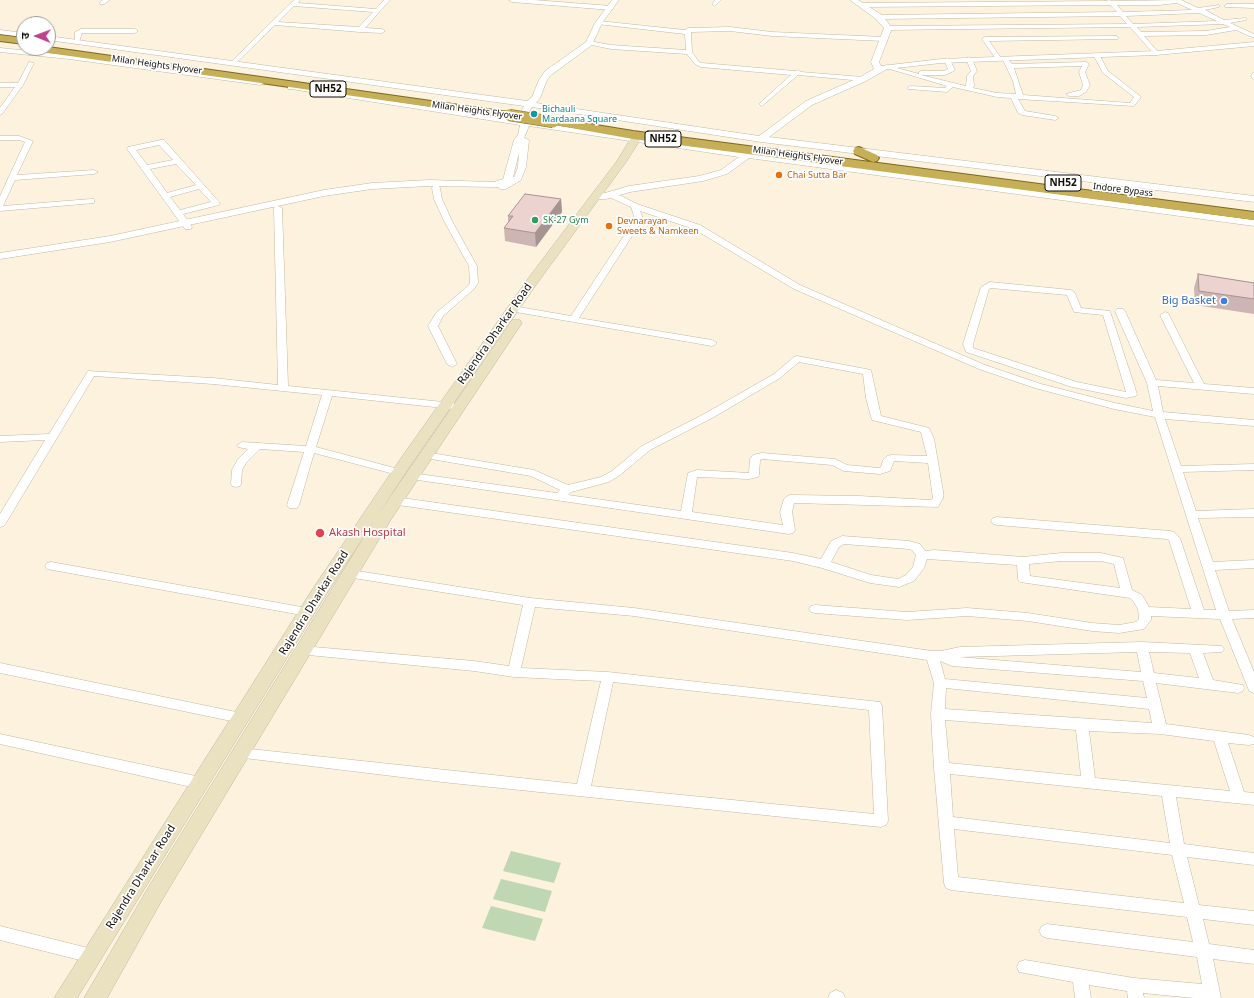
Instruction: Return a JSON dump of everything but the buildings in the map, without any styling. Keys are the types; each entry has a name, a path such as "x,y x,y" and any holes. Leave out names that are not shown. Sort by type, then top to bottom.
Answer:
{"highway":[{"path":"0,38 16,40"},
{"path":"0,44 16,46"},
{"name":"NH52","path":"56,48 148,57"},
{"name":"Milan Heights Flyover","path":"56,49 83,57 148,57 244,70 509,108 908,171"},
{"name":"Milan Heights Flyover","path":"148,57 362,93 633,135 776,150"},
{"path":"859,151 866,165"},
{"name":"Indore Bypass","path":"866,165 1254,207"},
{"name":"Indore Bypass","path":"908,171 1254,216"}],"main road":[{"name":"Rajendra Dharkar Road","path":"604,196 635,140"},
{"name":"Rajendra Dharkar Road","path":"65,998 308,612 376,518 519,309 646,142"},
{"name":"Rajendra Dharkar Road","path":"95,998 302,651 350,574 376,518 395,501 405,474 425,455 452,405"}],"street":[{"path":"360,30 387,0"},
{"path":"512,0 612,8"},
{"path":"525,124 521,119 529,104 536,98 543,80 548,73 589,43 600,23 612,8 616,0"},
{"path":"853,0 880,17 888,28"},
{"path":"862,5 1111,2 1159,3 1180,0 1254,36"},
{"path":"233,63 295,2 378,11"},
{"path":"1111,2 1141,34 1156,53"},
{"path":"880,17 1121,14 1200,11 1218,6"},
{"path":"1227,6 1254,6"},
{"path":"888,28 1194,25 1244,19"},
{"path":"272,23 382,31"},
{"path":"600,23 688,32 689,29 730,29 772,34 884,39"},
{"path":"878,70 875,62 888,28"},
{"path":"1141,34 1206,32 1237,28"},
{"path":"77,41 78,32 82,31 135,31"},
{"path":"0,32 16,34"},
{"path":"688,32 689,52 697,64 863,78"},
{"path":"1055,118 1022,113 1020,111 1018,94 1010,66 984,39 1116,38"},
{"path":"56,39 77,41 148,57 233,63 529,104 761,139 1254,199"},
{"path":"589,43 611,47 689,52"},
{"path":"761,139 809,103 886,67 947,60 1156,53 1254,44"},
{"path":"0,50 83,57 279,85 646,142 748,155 866,165 1254,223"},
{"path":"886,67 967,89 997,95 1082,93 1087,84 1082,72 1087,62 1082,56"},
{"path":"1018,94 1132,105 1138,97 1105,72 1097,56"},
{"path":"967,89 971,86 970,76 974,71 969,59"},
{"path":"908,73 945,73 952,70 947,60"},
{"path":"1,109 20,85 32,63"},
{"path":"1010,66 1086,64"},
{"path":"762,104 798,72"},
{"path":"0,85 20,85"},
{"path":"910,88 947,90 952,85"},
{"path":"536,98 541,106"},
{"path":"0,256 96,247 187,224 324,193 372,186 429,184 495,185 506,181 509,176 514,135 525,124 531,122 541,106"},
{"path":"261,208 278,208 343,195 380,190 436,188 490,189 506,186 518,178 522,167 525,139 514,135 483,117"},
{"path":"0,138 20,138 28,141 14,178 0,206"},
{"path":"179,213 216,203 161,142 130,149 187,224"},
{"path":"604,196 629,189 700,179 718,174 724,172 748,155"},
{"path":"144,168 178,161"},
{"path":"14,178 94,172"},
{"path":"165,196 201,186"},
{"path":"436,188 438,199 448,221 473,266 474,283 470,289 439,314 433,326 452,364"},
{"path":"604,196 697,227 797,287 982,367 1063,393 1114,406 1159,415 1254,423"},
{"path":"0,209 91,201"},
{"path":"574,318 639,219 634,206"},
{"path":"278,208 283,388"},
{"path":"0,261 48,252"},
{"path":"986,286 1071,293 1077,310 1108,314 1132,394 1119,394 1066,382 1019,368 972,352 968,347 986,286"},
{"path":"519,309 712,343"},
{"path":"1120,311 1152,383 1159,415 1224,614 1254,688"},
{"path":"1165,315 1201,387"},
{"path":"242,445 310,449 405,474 563,493 686,515 789,530 786,512 790,499 859,500 934,504 938,498 936,474 929,440 925,430 876,418 871,398 868,372 797,359 777,376 710,415 646,448 616,473 605,480 563,493"},
{"path":"1006,375 1011,369 1019,368"},
{"path":"1017,379 1021,373 1019,368"},
{"path":"0,523 4,509 52,437 91,373 283,388 452,405"},
{"path":"1063,393 1066,382"},
{"path":"1152,383 1254,391"},
{"path":"293,504 328,393"},
{"path":"0,438 52,437"},
{"path":"236,484 237,470 242,461 257,446"},
{"path":"425,455 534,473 563,493"},
{"path":"686,515 692,475 696,473 705,473 749,476 754,475 755,459 757,457 762,456 835,462 844,468 880,471 886,470 887,462 891,458 933,460"},
{"path":"1177,469 1254,467"},
{"path":"395,501 793,557 824,564 870,579 899,583 910,578 918,568 922,555"},
{"path":"1192,515 1254,513"},
{"path":"997,521 1170,535 1174,538 1199,614"},
{"path":"824,564 835,544 842,540 909,545 916,547 922,555"},
{"path":"922,555 934,554 1023,561 1061,557 1101,556 1119,561 1127,592"},
{"path":"815,609 907,616 967,612 1028,617 1092,627 1119,629 1140,626 1145,620 1144,611 1138,598 1133,594 1024,579 1023,561"},
{"path":"1208,566 1254,564"},
{"path":"51,566 308,612"},
{"path":"350,574 530,602 634,612 872,648 936,656 952,661 1148,677 1238,688"},
{"path":"514,672 530,602"},
{"path":"1144,611 1199,614 1254,614"},
{"path":"936,656 960,652 1142,648 1218,649"},
{"path":"1142,648 1160,729"},
{"path":"1195,648 1208,685"},
{"path":"241,753 881,821 875,706 608,677 514,672 474,666 302,651"},
{"path":"936,656 940,683 938,714 941,768 951,883 1254,918"},
{"path":"0,668 241,718"},
{"path":"583,790 608,677"},
{"path":"940,683 1154,704"},
{"path":"938,714 1082,725 1160,729 1249,740"},
{"path":"1082,725 1088,782"},
{"path":"1219,736 1239,798"},
{"path":"0,739 200,783"},
{"path":"941,768 1254,799"},
{"path":"1025,967 1080,976 1135,992 1212,995 1194,911 1178,850 1168,791"},
{"path":"945,822 1254,859"},
{"path":"1047,932 1254,957"},
{"path":"0,933 92,956"},
{"path":"1080,976 1083,998"}],"green space":[{"path":"511,851 561,863 554,883 503,871"},
{"path":"501,879 552,891 545,912 493,899"},
{"path":"491,906 543,919 535,941 482,928"}],"place":[{"name":"Bichauli Mardaana Square","path":"534,114"},
{"name":"Chai Sutta Bar","path":"779,175"},
{"name":"SK-27 Gym","path":"535,220"},
{"name":"Devnarayan Sweets & Namkeen","path":"609,226"},
{"name":"Big Basket","path":"1224,301"},
{"name":"Akash Hospital","path":"320,533"}]}
